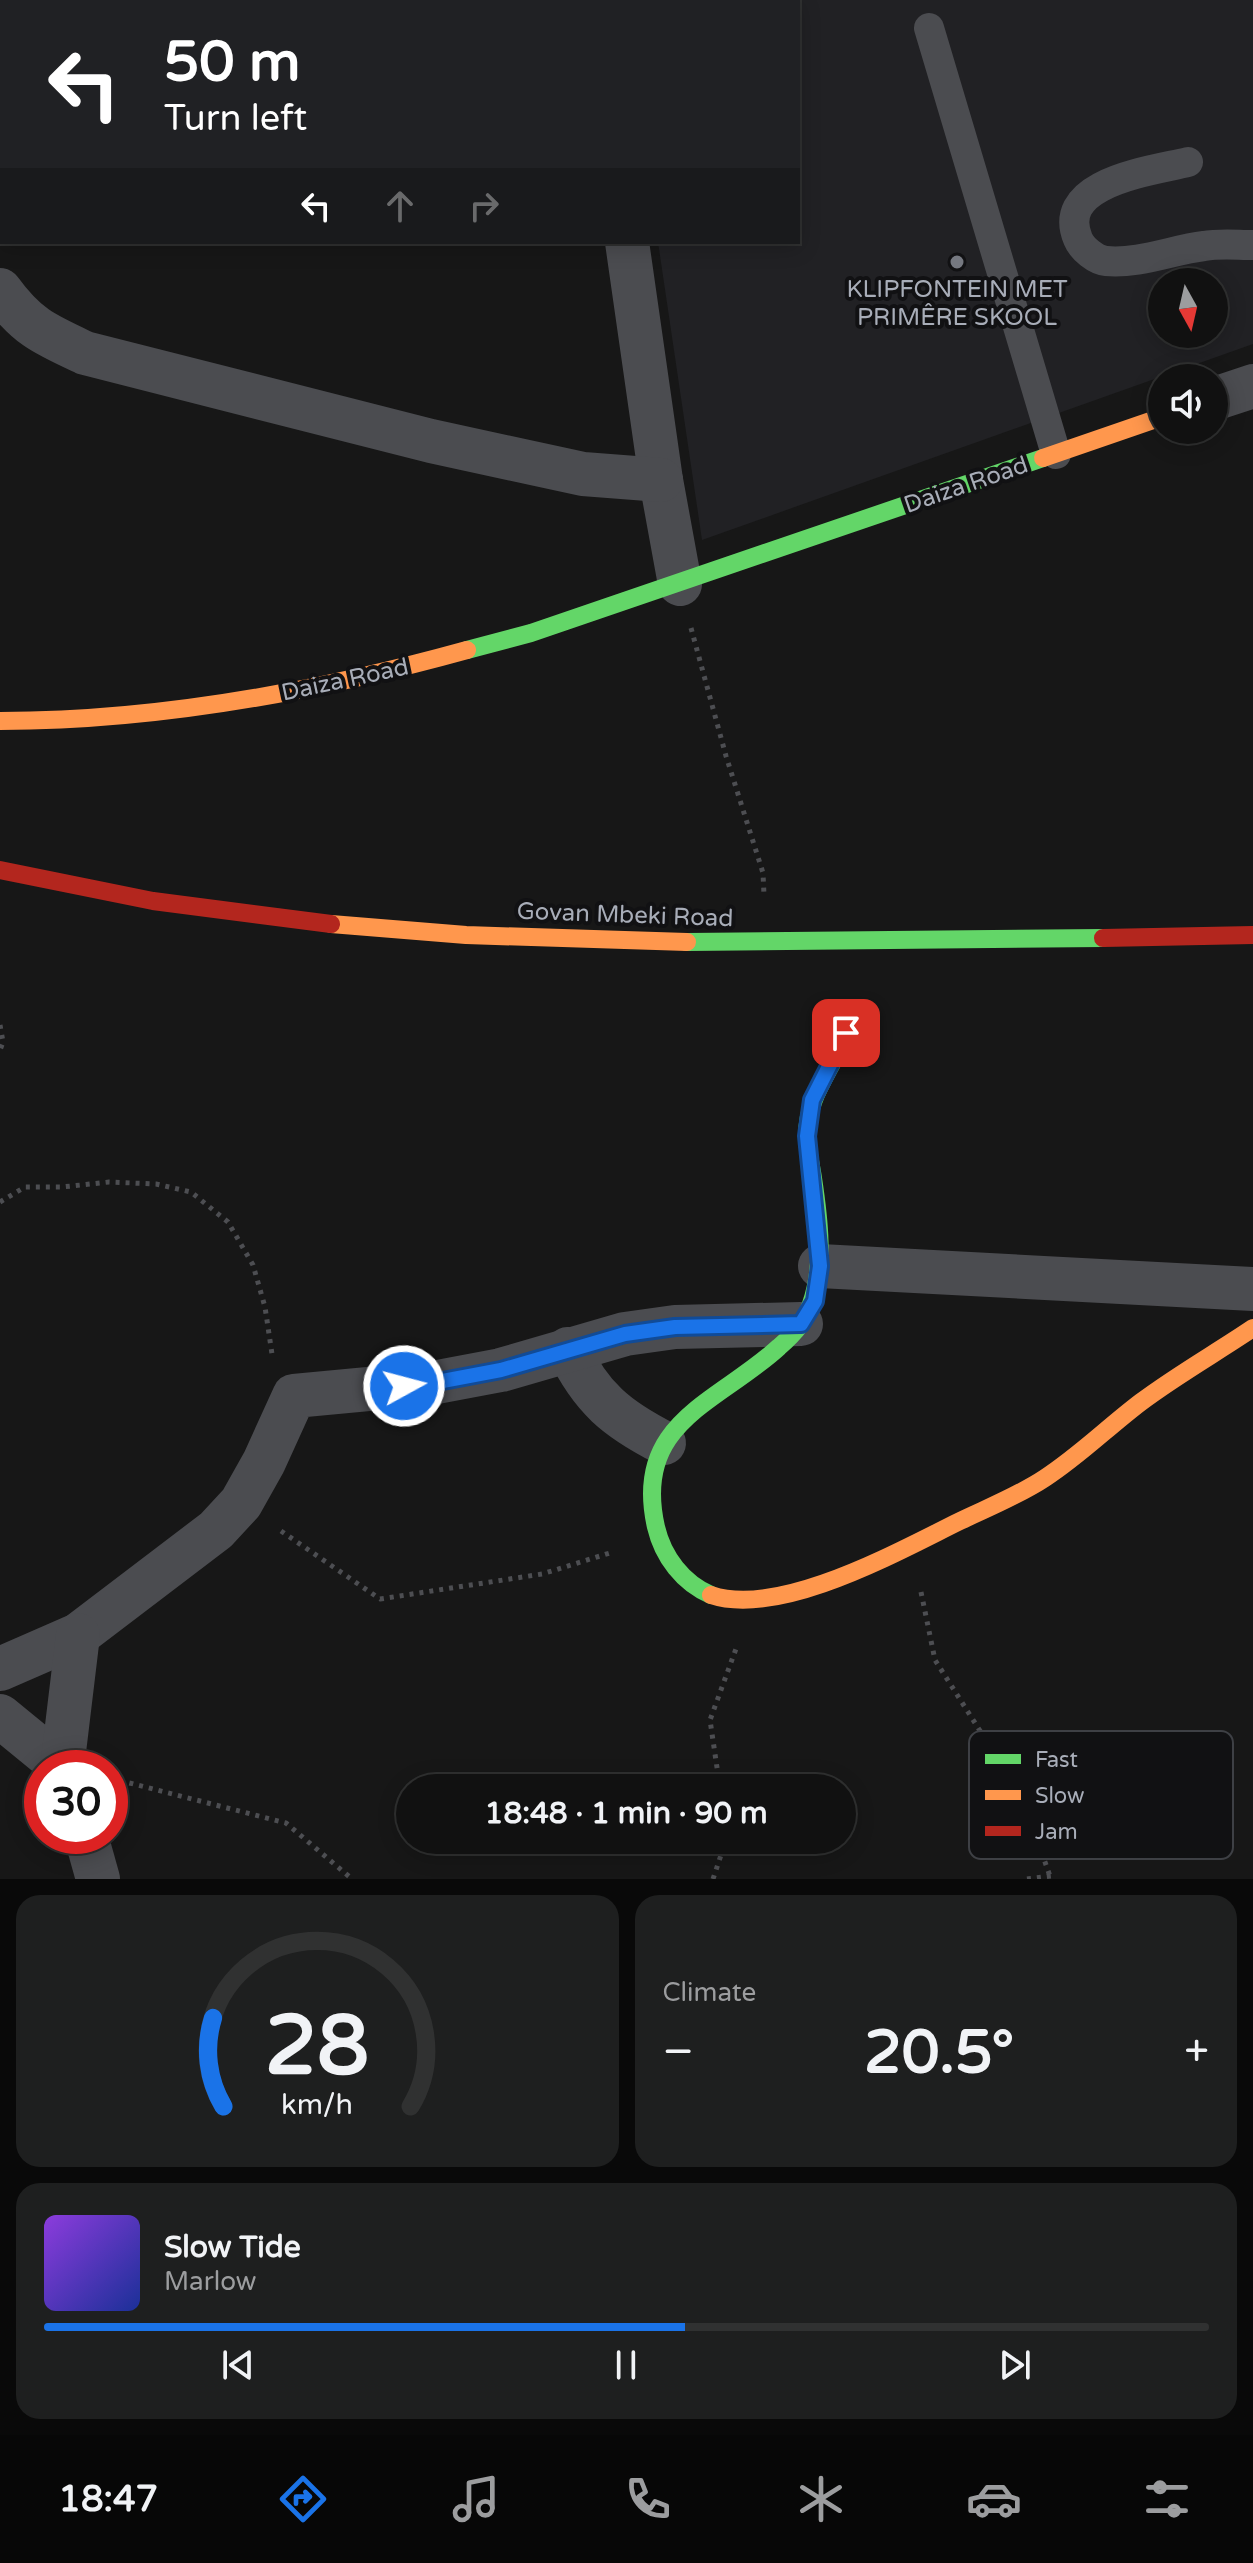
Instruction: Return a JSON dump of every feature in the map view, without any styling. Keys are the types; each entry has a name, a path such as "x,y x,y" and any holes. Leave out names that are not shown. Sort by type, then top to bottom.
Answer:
{"street":[{"path":"627,244 661,480 680,584"},
{"path":"0,290 18,314 36,328 85,353 431,441 583,474 661,480"},
{"path":"1228,394 1253,386"},
{"name":"Daiza Road","path":"0,721 70,721 261,698 403,668 531,633 680,584 1148,422"},
{"name":"Govan Mbeki Road","path":"0,870 79,888 263,918 596,941 766,943 1253,935"},
{"path":"852,1018 840,1049 812,1100 809,1116 807,1136 820,1266 815,1301 801,1324 765,1360 687,1415 664,1443 654,1471 652,1500 659,1538 671,1562 693,1587 722,1599 753,1600 782,1595 842,1575 910,1545 1030,1488 1069,1463 1130,1411 1253,1328"},
{"path":"820,1266 1253,1289"},
{"path":"0,1669 78,1635 216,1530 241,1503 264,1462 294,1396 432,1383 501,1370 625,1334 675,1327 801,1324"},
{"path":"568,1349 581,1376 602,1401 631,1426 664,1443"},
{"path":"64,1750 78,1635"},
{"path":"0,1716 41,1750"},
{"path":"91,1854 98,1879"}],"lane":[{"path":"929,28 1056,454"},
{"path":"1188,162 1112,182 1091,192 1078,206 1076,222 1078,239 1087,251 1101,261 1119,262 1205,245 1253,245"}],"path":[{"path":"680,584 726,756 763,873 766,943"},
{"path":"0,1025 0,1050"},
{"path":"0,1202 25,1187 109,1182 156,1184 191,1192 228,1222 253,1265 265,1307 275,1370 294,1396"},
{"path":"241,1503 380,1599 542,1574 659,1538"},
{"path":"910,1545 935,1660 980,1731"},
{"path":"718,1774 710,1720 753,1600"},
{"path":"128,1783 286,1823 352,1879"},
{"path":"713,1879 721,1854"},
{"path":"1027,1879 1051,1878 1044,1859"}],"shaded area":[{"name":"KLIPFONTEIN MET PRIMÊRE SKOOL","path":"800,0 1253,0 1253,344 1197,364 1148,364 1148,381 702,540 658,244 800,244"}],"traffic: fast":[{"path":"467,650 531,633 1043,458"},
{"path":"687,942 1103,938"},
{"path":"711,1595 683,1576 669,1559 659,1538 652,1491 657,1462 668,1439 686,1419 779,1347 809,1310 818,1273 820,1241 808,1124 817,1092 852,1018"}],"traffic: slow":[{"path":"1043,458 1148,422"},
{"path":"0,721 59,720 177,710 294,691 467,650"},
{"path":"331,924 466,935 687,942"},
{"path":"711,1595 739,1600 770,1598 803,1590 871,1564 1013,1496 1058,1469 1155,1392 1253,1328"}],"traffic: jam":[{"path":"0,870 153,901 331,924"},
{"path":"1103,938 1253,935"}],"place":[{"name":"KLIPFONTEIN MET PRIMÊRE SKOOL","path":"957,262"}],"route":[{"path":"404,1386 501,1370 625,1334 675,1327 801,1324 815,1301 820,1266 807,1136 809,1116 812,1100 846,1033"}]}
